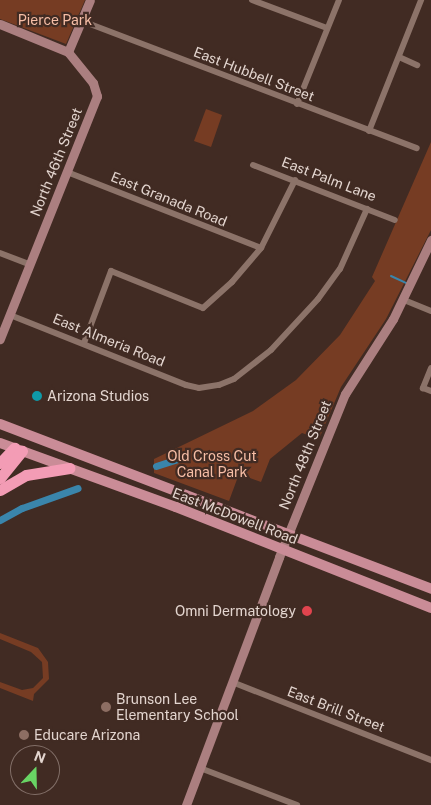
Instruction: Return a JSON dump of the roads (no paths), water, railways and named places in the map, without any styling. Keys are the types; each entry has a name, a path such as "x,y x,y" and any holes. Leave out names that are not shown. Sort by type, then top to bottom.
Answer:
{"highway":[{"path":"0,463 18,450"},
{"path":"0,478 18,450"},
{"path":"0,490 26,475 69,468"}],"main road":[{"name":"East McDowell Road","path":"0,424 431,589"},
{"path":"18,450 26,434"},
{"name":"East McDowell Road","path":"0,443 176,507 431,608"},
{"path":"176,507 181,492"},
{"path":"399,595 406,579"}],"street":[{"path":"0,24 68,52 90,0"},
{"path":"252,0 327,28"},
{"path":"297,104 339,0"},
{"path":"369,132 421,0"},
{"name":"East Hubbell Street","path":"82,21 369,132 417,148"},
{"name":"North 46th Street","path":"0,340 97,96 93,83 68,52"},
{"path":"399,57 417,65"},
{"name":"East Palm Lane","path":"253,165 395,220"},
{"name":"East Granada Road","path":"67,172 261,248"},
{"path":"84,343 111,271 203,308 232,282 261,248 295,180"},
{"name":"East Almeria Road","path":"10,314 199,388 219,385 234,379 271,350 298,322 340,269 367,209"},
{"name":"North 48th Street","path":"186,805 288,533 345,394 404,300 431,240"},
{"path":"0,253 29,264"},
{"path":"404,300 431,311"},
{"path":"431,368 423,388 431,391"},
{"name":"East Brill Street","path":"232,682 431,760"},
{"path":"200,768 297,805"}],"waterway":[{"path":"391,276 406,283"},
{"path":"156,466 183,457"},
{"path":"0,520 22,508 78,488"}],"place":[{"name":"Arizona Studios","path":"37,396"},
{"name":"Omni Dermatology","path":"307,611"},
{"name":"Brunson Lee Elementary School","path":"106,707"},
{"name":"Educare Arizona","path":"24,735"}],"park label":[{"name":"Pierce Park","path":"55,20"},
{"name":"Old Cross Cut Canal Park","path":"212,464"}]}
